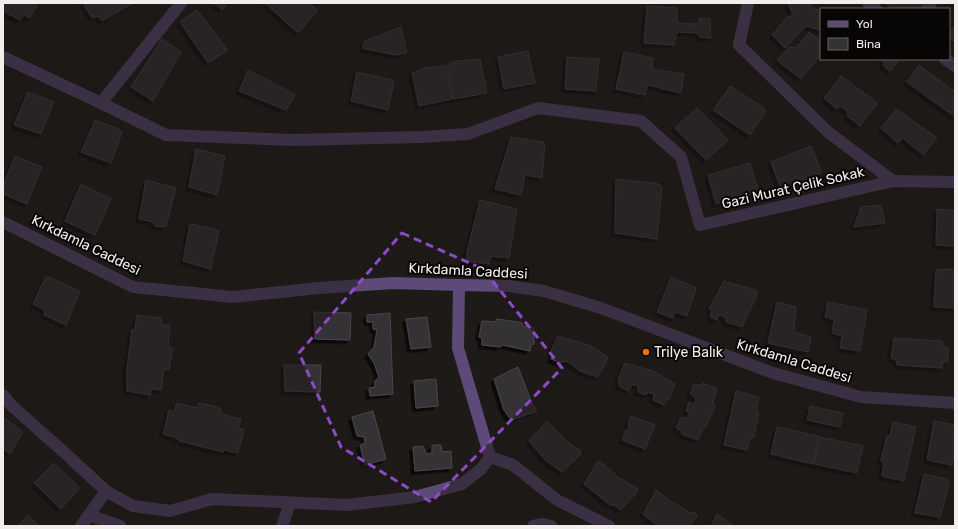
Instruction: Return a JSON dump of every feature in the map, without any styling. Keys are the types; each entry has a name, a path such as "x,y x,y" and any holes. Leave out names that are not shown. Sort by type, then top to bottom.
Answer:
{"street":[{"path":"3,57 101,103 181,3"},
{"name":"Gazi Murat Çelik Sokak","path":"748,3 738,45 828,132 893,181"},
{"path":"946,60 955,66"},
{"name":"Gazi Murat Çelik Sokak","path":"101,103 166,135 294,140 468,134 538,108 640,121 681,157 700,224 893,181 955,182"},
{"name":"Kırkdamla Caddesi","path":"3,222 133,287 233,297 319,288 393,283 508,286 544,291 601,308 774,373 861,397 955,403"},
{"path":"460,285 458,348 490,457"},
{"path":"3,395 12,406 106,491 133,506 170,511 212,499 347,505 415,498 462,484 481,469 490,457"},
{"path":"490,457 513,464 557,500 609,526"},
{"path":"81,526 106,491"},
{"path":"282,526 290,503"},
{"path":"89,515 120,526"},
{"path":"533,526 542,524 551,526"}],"highlighted area":[{"path":"402,233 483,269 562,368 431,502 341,447 299,353"}],"building":[{"path":"3,3 38,3 30,18 24,15 20,20 3,11"},
{"path":"83,3 131,4 102,21 98,16 92,18"},
{"path":"214,3 228,3 222,10"},
{"path":"265,3 310,3 317,11 298,33"},
{"path":"788,3 810,3 811,7 820,11 820,30 806,26 785,48 772,35 786,18 793,15"},
{"path":"884,3 931,3 928,8 892,8"},
{"path":"647,6 677,8 677,23 697,24 700,18 710,19 711,38 700,37 697,33 677,32 674,45 644,43"},
{"path":"197,10 227,49 227,51 208,63 180,22"},
{"path":"955,25 955,42 950,39 950,32"},
{"path":"401,27 407,53 395,55 362,48 365,41"},
{"path":"809,32 820,40 820,55 801,79 777,60 789,47 796,48"},
{"path":"162,39 181,52 153,101 131,87"},
{"path":"528,51 535,83 504,89 498,57"},
{"path":"624,52 653,58 652,69 684,74 681,93 648,85 645,95 616,89"},
{"path":"567,57 599,59 596,91 565,89"},
{"path":"480,59 487,93 453,99 447,65 457,61"},
{"path":"882,60 899,60 890,71 883,66 884,62"},
{"path":"919,65 955,92 955,117 907,82"},
{"path":"445,66 452,99 419,106 412,73 425,68"},
{"path":"248,70 294,94 295,96 286,110 239,91"},
{"path":"357,72 392,80 394,82 388,110 351,101"},
{"path":"841,76 876,102 876,105 860,126 847,116 848,112 841,106 837,109 824,98"},
{"path":"730,86 763,107 766,111 750,135 713,110"},
{"path":"28,92 54,102 41,134 14,125"},
{"path":"697,108 728,141 706,160 675,128"},
{"path":"896,109 937,138 923,155 903,138 898,143 881,128"},
{"path":"95,120 116,128 122,132 111,163 81,152"},
{"path":"511,137 543,142 545,144 542,178 525,175 521,195 495,189"},
{"path":"811,146 822,173 781,189 771,162"},
{"path":"196,149 225,156 217,195 189,187"},
{"path":"15,156 42,167 27,204 3,194 3,186"},
{"path":"750,163 759,192 716,204 708,175"},
{"path":"616,179 659,184 662,187 657,239 615,233"},
{"path":"146,180 176,188 166,227 155,226 154,222 139,219"},
{"path":"81,184 111,199 95,235 65,221"},
{"path":"480,200 517,209 509,258 491,256 489,264 467,261 467,252"},
{"path":"881,205 885,223 854,227 861,207"},
{"path":"937,209 955,211 955,246 936,245"},
{"path":"190,224 219,231 211,269 183,261"},
{"path":"955,269 955,308 934,307 936,270"},
{"path":"46,276 80,291 66,325 44,315 45,310 33,304"},
{"path":"671,277 696,288 687,316 675,312 673,318 657,312"},
{"path":"724,281 756,290 758,293 742,327 726,322 725,317 719,315 717,320 710,317 712,311 709,308"},
{"path":"777,302 796,307 794,332 811,337 808,352 768,343"},
{"path":"828,302 867,310 860,351 840,348 842,336 832,333 834,320 825,317"},
{"path":"314,312 351,313 350,340 315,339"},
{"path":"390,313 393,394 370,396 369,388 375,387 375,381 379,377 374,363 368,354 374,347 377,330 373,329 373,322 367,322 367,315"},
{"path":"137,315 162,318 161,324 170,326 168,346 173,349 169,370 164,370 161,390 152,389 150,395 127,391 127,368 132,330 135,329"},
{"path":"427,317 431,347 411,349 406,319"},
{"path":"497,319 518,322 522,323 523,326 534,328 534,344 531,345 530,351 503,345 500,347 482,345 482,338 479,337 482,321 495,322"},
{"path":"558,336 589,345 608,357 605,365 597,377 580,371 570,363 564,361 562,363 551,359 553,353 551,351"},
{"path":"894,338 942,341 944,347 948,348 948,362 943,362 942,368 897,365 896,360 891,358"},
{"path":"625,363 653,371 675,384 669,400 666,400 664,405 653,400 654,394 648,392 646,395 638,392 638,386 632,384 629,391 620,387 618,379"},
{"path":"284,365 321,365 320,392 285,391"},
{"path":"518,367 531,401 537,411 511,420 504,410 494,379"},
{"path":"436,379 438,406 416,408 414,381"},
{"path":"703,383 717,389 713,402 715,405 714,409 698,440 682,434 681,431 676,428 681,418 687,418 689,413 686,411 689,402 694,404 696,399 690,394 694,384 701,385"},
{"path":"736,391 759,397 756,410 759,412 754,437 750,438 747,450 724,445"},
{"path":"177,403 197,408 199,403 214,406 221,409 221,414 241,419 239,428 244,430 238,453 224,450 223,452 179,441 177,438 163,434 169,410 174,411"},
{"path":"810,406 843,413 840,427 807,420"},
{"path":"373,411 386,459 365,465 360,445 365,443 364,437 357,436 352,417"},
{"path":"631,416 655,425 645,449 622,440 625,431 629,428 628,424"},
{"path":"3,417 23,432 10,454 3,449"},
{"path":"547,421 572,446 580,450 581,454 562,472 545,460 529,441"},
{"path":"934,421 955,425 955,450 952,465 927,460"},
{"path":"893,422 916,427 904,481 882,476 884,463 881,461 882,455 887,436 890,435"},
{"path":"777,427 819,437 813,464 771,454"},
{"path":"820,437 863,446 857,473 814,464"},
{"path":"441,445 442,452 451,451 452,468 415,471 413,447 423,446 426,454 432,453 432,446"},
{"path":"600,461 618,477 637,488 638,491 621,510 614,505 610,505 584,484 597,462"},
{"path":"54,463 78,486 79,489 61,509 34,483"},
{"path":"924,474 947,479 949,486 940,517 915,513"},
{"path":"656,490 670,501 689,512 696,513 697,516 690,526 658,526 643,514"},
{"path":"717,514 734,526 711,526"},
{"path":"28,515 39,526 18,526"}],"place":[{"name":"Trilye Balık","path":"646,352"}]}
